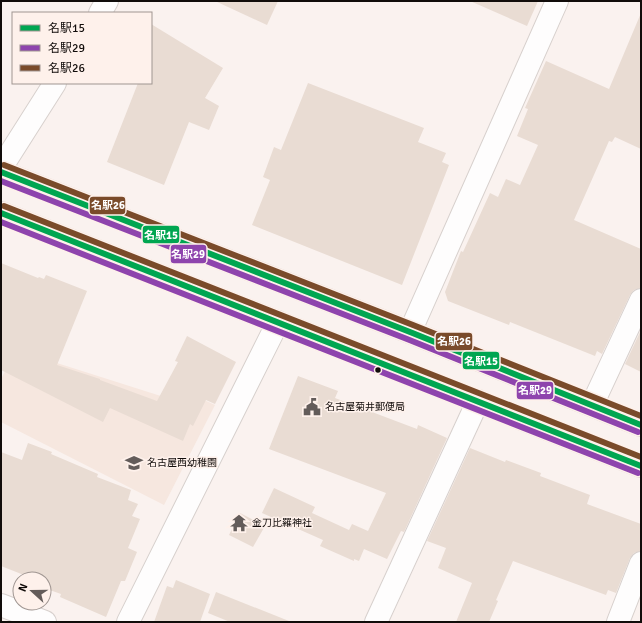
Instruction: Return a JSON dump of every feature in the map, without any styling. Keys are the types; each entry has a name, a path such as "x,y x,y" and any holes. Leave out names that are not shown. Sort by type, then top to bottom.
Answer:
{"street":[{"path":"101,12 107,1"},
{"path":"410,332 557,1"},
{"path":"1,168 54,84"},
{"path":"1,172 410,332 641,425"},
{"path":"1,213 641,466"},
{"path":"592,405 641,300"},
{"path":"128,622 278,322"},
{"path":"376,622 478,401"},
{"path":"618,622 641,563"},
{"path":"1,605 45,622"}],"shaded area":[{"name":"名古屋西幼稚園","path":"16,350 186,404 191,394 215,405 164,505 1,422 1,379"}],"building":[{"path":"215,1 278,1 267,25"},
{"path":"470,1 538,1 527,26"},
{"path":"641,13 641,149 615,137 612,142 609,141 574,220 641,249 641,288 634,290 630,295 602,354 597,351 595,356 510,322 509,325 448,301 445,292 461,251 463,252 490,193 498,197 506,179 520,185 538,145 517,136 528,109 525,108 546,61 609,89"},
{"path":"152,25 223,68 205,98 219,106 209,130 189,122 164,185 107,162 138,84 152,84"},
{"path":"308,83 424,128 418,142 446,153 442,162 449,165 402,285 252,225 270,180 263,177 274,147 281,150"},
{"path":"1,263 38,278 44,279 46,275 87,291 57,365 100,379 157,401 178,362 175,361 187,336 236,362 215,404 206,400 193,426 190,424 183,441 110,408 103,422 1,370"},
{"path":"641,330 641,372 625,364"},
{"path":"298,376 338,391 335,398 417,429 418,425 447,438 404,532 401,531 387,559 364,549 359,561 354,559 354,561 320,546 323,540 262,513 274,488 315,507 312,513 349,530 352,524 368,531 386,493 269,449"},
{"path":"28,443 52,452 51,454 98,474 97,477 131,490 128,500 138,504 132,516 140,519 128,548 137,552 125,581 121,581 106,617 60,597 61,594 52,591 52,571 14,571 1,566 1,452 22,460"},
{"path":"470,448 505,462 506,460 541,473 540,476 590,495 587,504 641,524 641,551 634,553 630,558 616,593 608,590 606,595 513,561 496,600 498,601 489,622 456,622 472,583 438,568 446,548 427,541"},
{"path":"240,513 265,526 253,547 229,535"},
{"path":"176,580 210,594 200,622 154,622 167,586 173,588"},
{"path":"216,592 289,622 230,622 208,613"}],"transit line":[{"name":"名駅26","path":"4,165 641,416"},
{"name":"名駅15","path":"1,172 410,332 641,425"},
{"name":"名駅29","path":"1,181 407,339 638,432"},
{"name":"名駅26","path":"4,206 641,457"},
{"name":"名駅15","path":"1,213 641,466"},
{"name":"名駅29","path":"1,222 638,473"}],"place":[{"name":"名古屋菊井郵便局","path":"312,407"},
{"name":"名古屋西幼稚園","path":"134,463"},
{"name":"金刀比羅神社","path":"239,523"}]}
